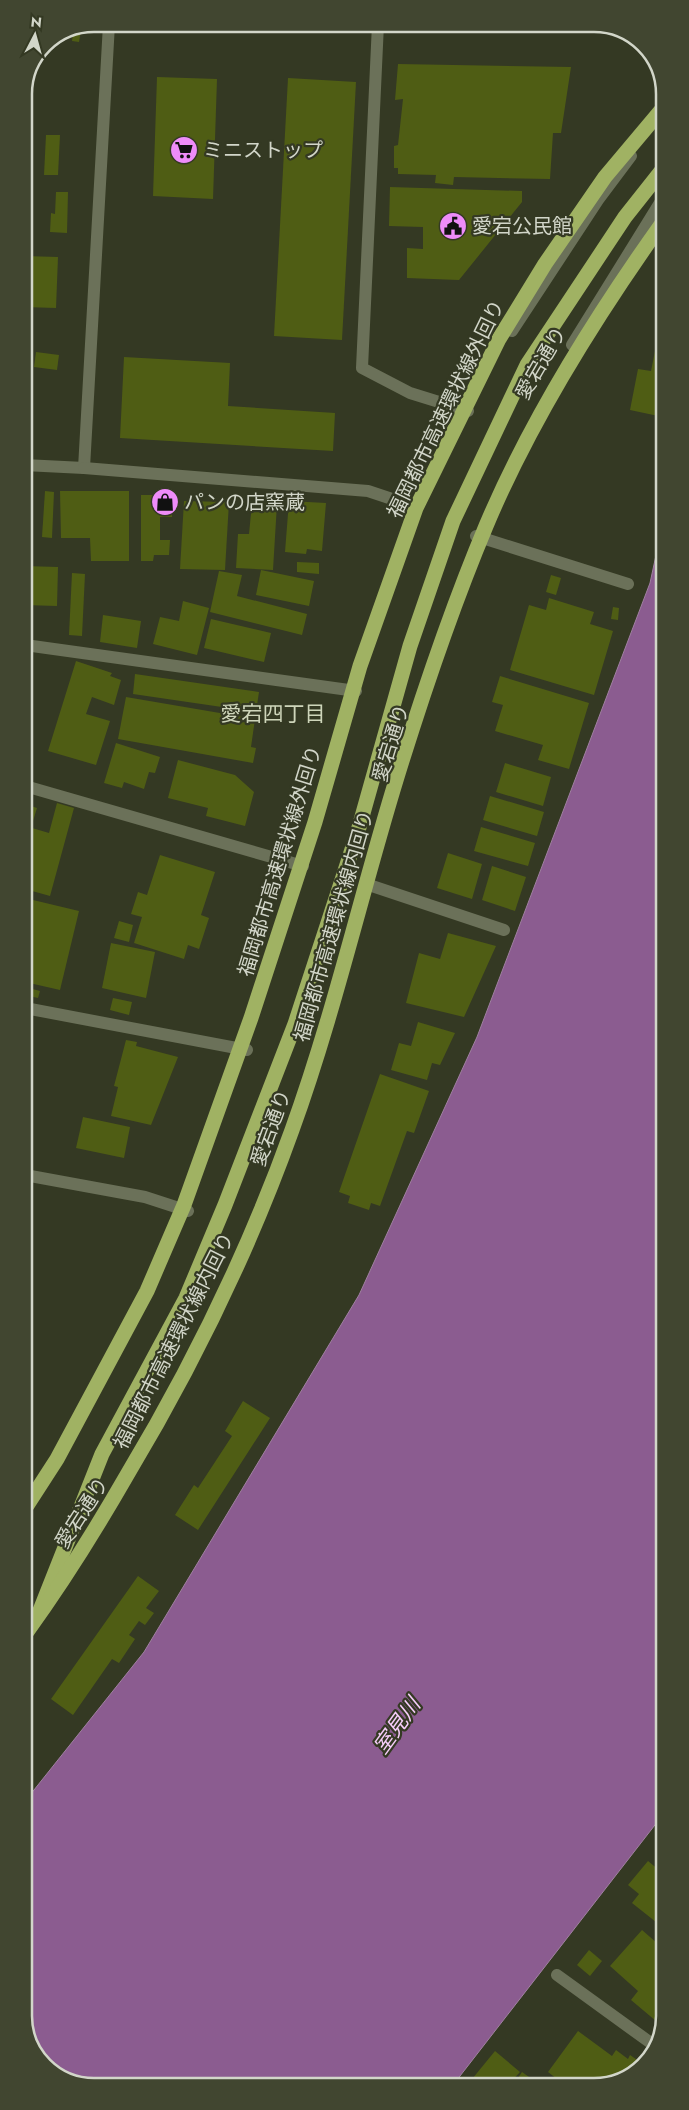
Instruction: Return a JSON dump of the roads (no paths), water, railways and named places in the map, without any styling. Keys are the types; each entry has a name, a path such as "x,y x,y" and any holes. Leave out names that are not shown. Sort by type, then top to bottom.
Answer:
{"highway":[{"name":"福岡都市高速環状線外回り","path":"32,1499 58,1459 148,1291 184,1205 251,1018 315,822 360,666 416,508 499,339 544,264 605,177 656,116"},
{"path":"39,1613 102,1454 186,1298 225,1205 295,1024 358,831 410,646 453,520 527,365 625,216 656,178"},
{"name":"福岡都市高速環状線内回り","path":"32,1624 77,1560 170,1404 221,1303 262,1212 324,1037 397,778 457,601 486,525 520,452 558,383 656,233"}],"street":[{"path":"84,468 108,33"},
{"path":"378,33 362,368 410,393 468,411"},
{"name":"愛宕通り","path":"32,1498 76,1425 142,1303 188,1211 247,1050 356,691 416,506 456,427 468,411 509,336 598,200 656,123"},
{"name":"愛宕通り","path":"32,1623 138,1462 208,1333 251,1236 311,1074 422,703 476,536 518,443 560,365 656,209"},
{"path":"32,465 368,491 416,506"},
{"path":"476,536 628,584"},
{"path":"32,646 356,691"},
{"path":"32,788 303,866"},
{"path":"368,885 504,930"},
{"path":"32,1009 247,1050"},
{"path":"32,1176 145,1197 188,1211"},
{"path":"557,1975 650,2042"}],"water":[{"name":"室見川","path":"656,555 656,1824 459,2078 91,2077 71,2073 54,2062 45,2053 37,2039 33,2023 32,1792 144,1652 359,1295 477,1037 650,583"}],"place":[{"name":"ミニストップ","path":"184,150"},
{"name":"愛宕公民館","path":"453,226"},
{"name":"パンの店窯蔵","path":"165,502"}],"district":[{"name":"愛宕四丁目","path":"273,714"}]}
